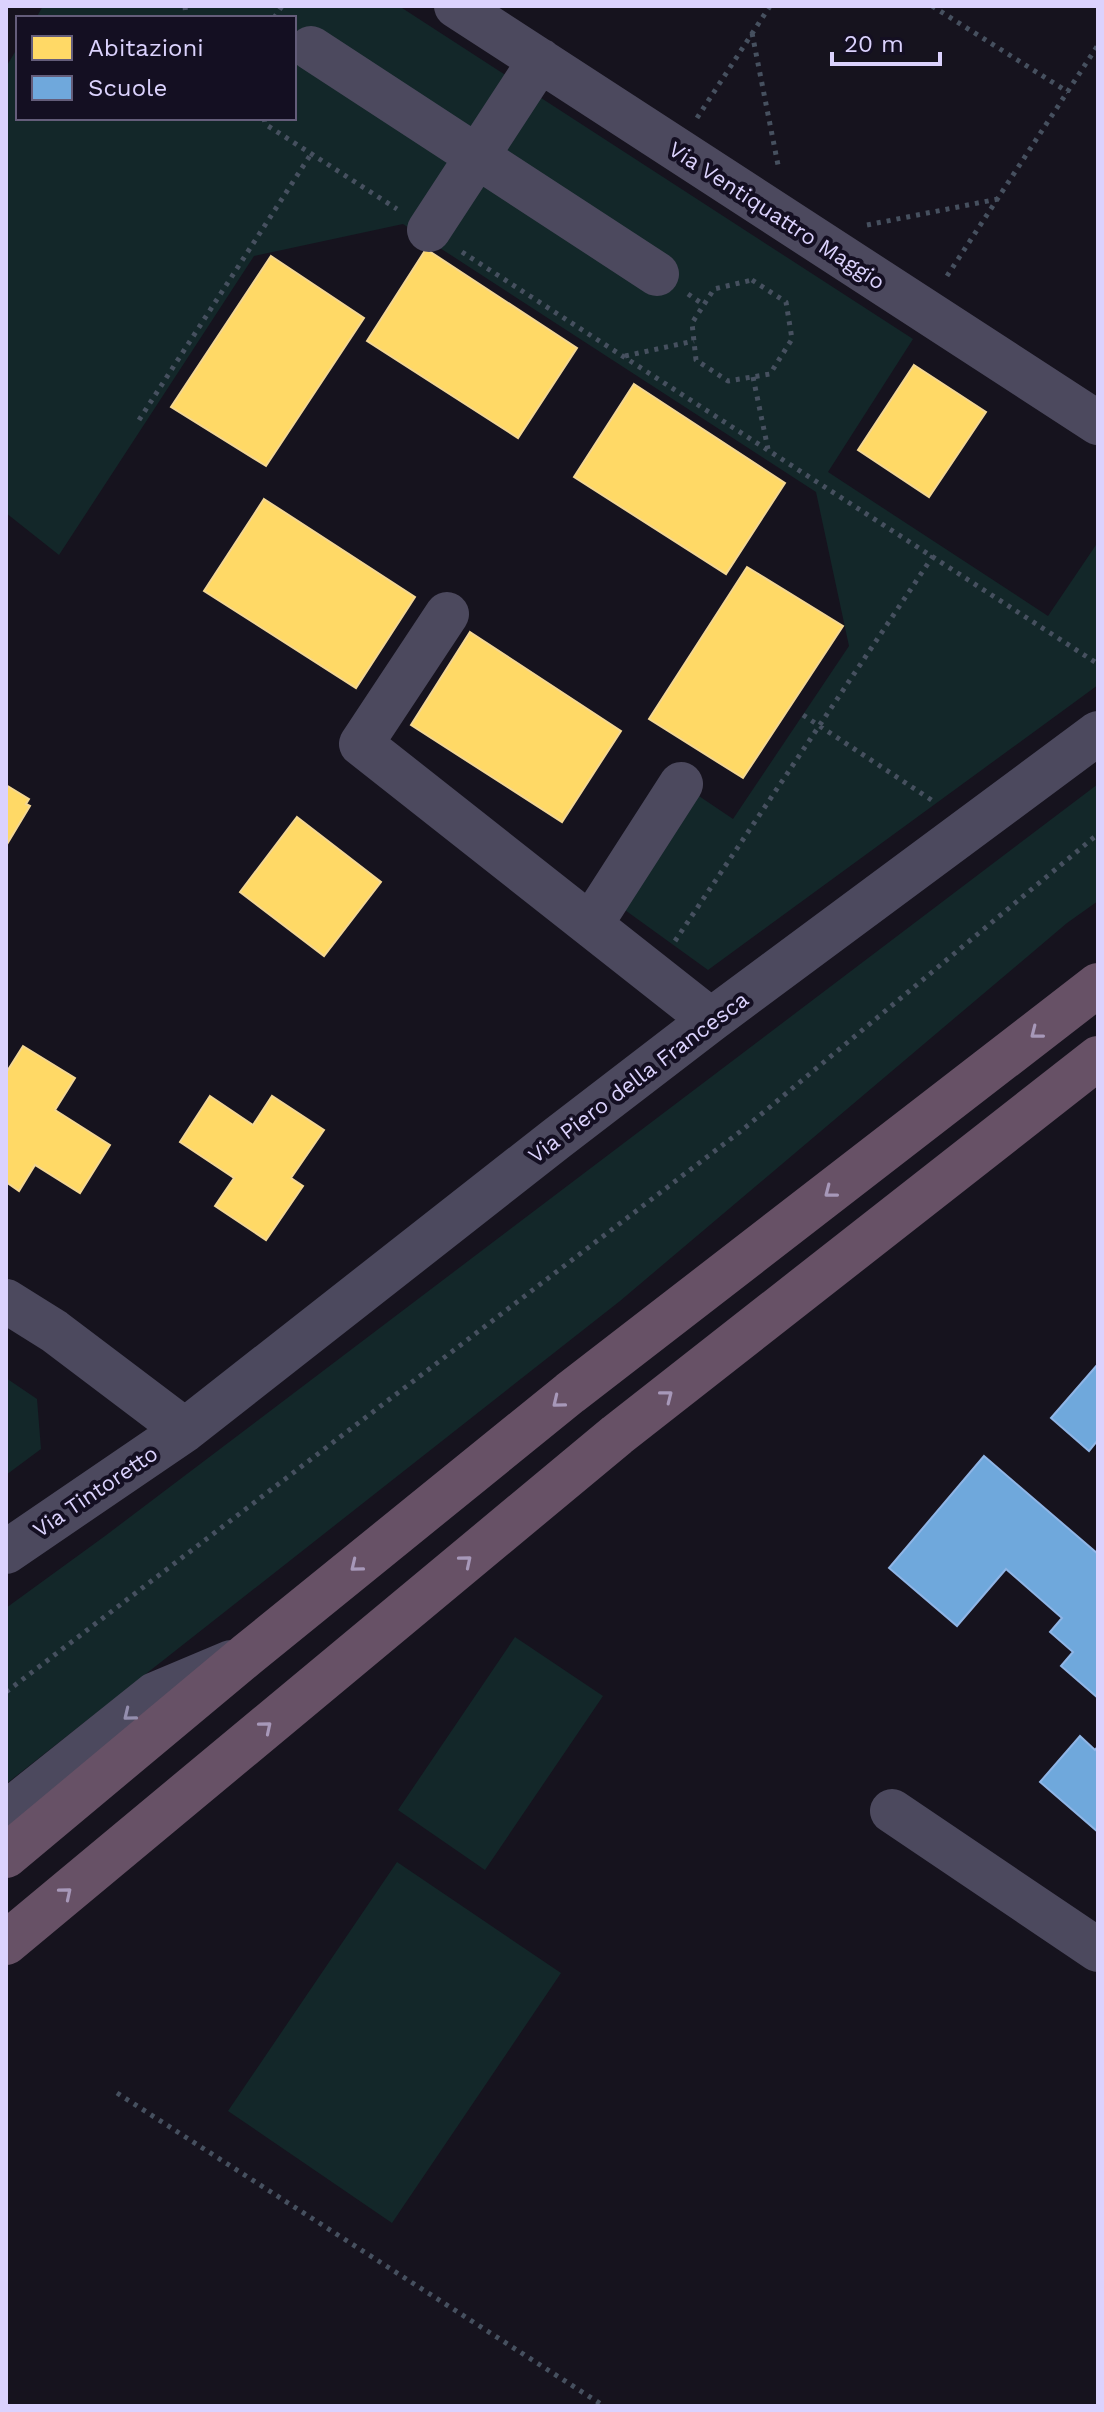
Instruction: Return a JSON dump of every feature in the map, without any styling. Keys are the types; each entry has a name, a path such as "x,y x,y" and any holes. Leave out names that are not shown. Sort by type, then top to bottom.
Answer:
{"highway":[{"path":"6,1856 248,1654 570,1393 1098,985"},
{"path":"6,1943 617,1435 1098,1058"}],"street":[{"name":"Via Ventiquattro Maggio","path":"456,6 1098,423"},
{"path":"311,48 657,274"},
{"path":"429,230 540,60"},
{"path":"447,614 361,744 711,1020"},
{"name":"Via Piero della Francesca","path":"185,1430 711,1020 1098,733"},
{"path":"591,924 681,784"},
{"path":"6,1301 54,1331 185,1430"},
{"name":"Via Tintoretto","path":"6,1552 185,1430"},
{"path":"6,1813 155,1694 248,1654"},
{"path":"892,1811 1098,1950"}],"path":[{"path":"697,118 770,6"},
{"path":"932,6 1068,92"},
{"path":"752,33 779,171"},
{"path":"946,277 1098,45"},
{"path":"264,120 265,124 1098,664"},
{"path":"139,420 311,154"},
{"path":"864,226 999,198"},
{"path":"752,280 786,302 792,339 770,374 728,381 696,360 694,341 692,323 714,289 752,280"},
{"path":"624,356 694,341"},
{"path":"753,377 768,449"},
{"path":"653,973 933,556"},
{"path":"803,715 972,826"},
{"path":"6,1692 741,1131 1098,834"},
{"path":"117,2093 604,2406"}],"green space":[{"path":"43,6 399,6 913,339 828,472 1048,616 1098,542 1098,685 708,970 618,905 693,792 733,819 849,646 816,492 403,224 254,256 59,555 6,513 6,67 16,50 16,120 296,120 296,16 37,16"},
{"path":"1098,784 1098,901 1067,923 620,1301 6,1784 6,1608"},
{"path":"6,1378 37,1399 41,1449 6,1475"},
{"path":"515,1637 603,1696 485,1870 398,1810"},
{"path":"397,1862 561,1973 392,2223 228,2111"}],"building: Abitazioni":[{"path":"426,249 577,348 518,438 367,341"},
{"path":"271,256 364,318 266,466 171,407"},
{"path":"914,365 986,412 929,497 858,450"},
{"path":"634,384 785,483 726,574 574,477"},
{"path":"264,499 415,597 356,688 204,591"},
{"path":"747,567 843,626 743,778 649,719"},
{"path":"470,632 621,731 562,822 411,725"},
{"path":"6,785 29,799 26,804 30,806 6,846"},
{"path":"297,817 381,882 324,956 240,892"},
{"path":"23,1046 75,1078 55,1110 110,1145 80,1193 35,1165 19,1191 6,1182 6,1073"},
{"path":"210,1096 253,1125 272,1096 324,1130 291,1178 303,1186 266,1240 215,1206 234,1178 180,1142"}],"building: Scuole":[{"path":"1098,1364 1098,1440 1089,1451 1051,1418"},
{"path":"984,1456 1098,1554 1098,1698 1061,1666 1073,1652 1050,1632 1062,1618 1006,1569 957,1626 889,1568"},
{"path":"1080,1736 1095,1750 1098,1746 1098,1832 1040,1782"}]}
